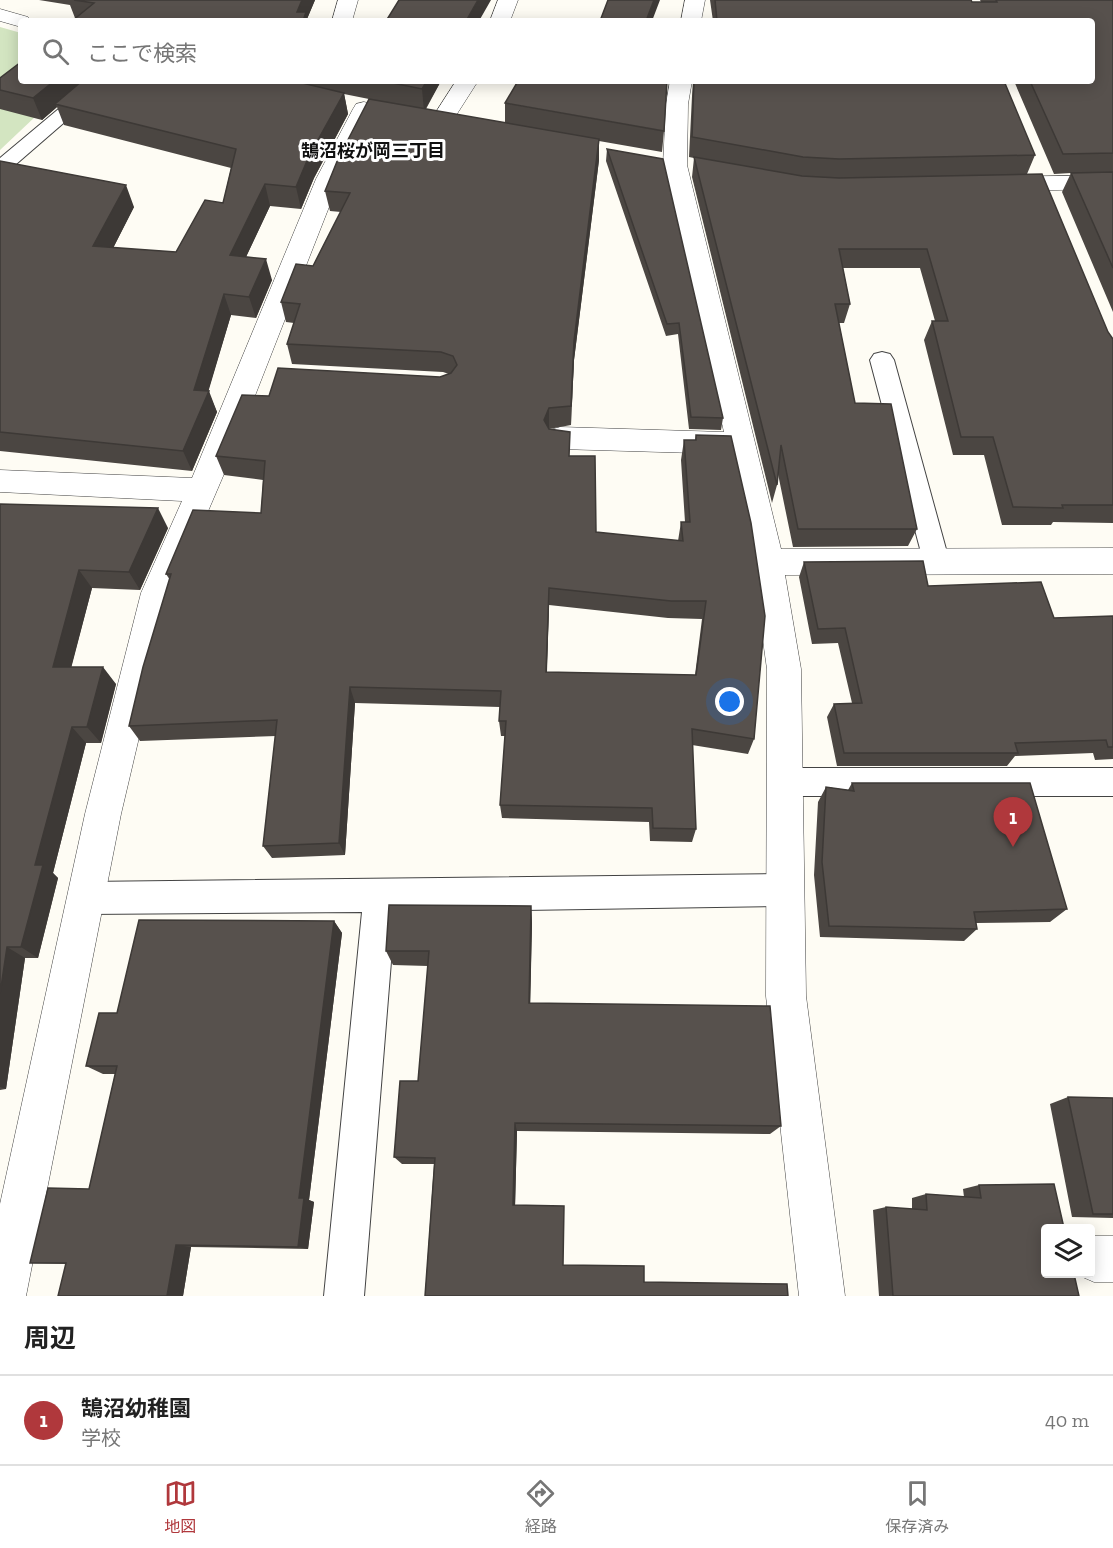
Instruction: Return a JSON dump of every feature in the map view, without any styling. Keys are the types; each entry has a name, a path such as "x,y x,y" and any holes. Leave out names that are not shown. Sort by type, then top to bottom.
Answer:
{"street":[{"path":"343,18 348,0"},
{"path":"501,18 508,0"},
{"path":"692,18 695,0"},
{"path":"0,15 18,20"},
{"path":"440,123 465,84"},
{"path":"680,84 677,104 675,165 742,443 767,562 784,669 786,782 783,814 783,890 786,996 822,1296"},
{"path":"3,1296 106,802 157,593 202,490 260,375 328,178 364,109"},
{"path":"986,184 1113,182"},
{"path":"560,438 742,443"},
{"path":"0,481 202,490"},
{"path":"767,562 1113,561"}],"lane":[{"path":"0,168 99,84"},
{"path":"882,360 936,560"},
{"path":"786,782 1113,782"},
{"path":"85,898 783,890"},
{"path":"344,1296 380,896"}],"green space":[{"path":"0,27 18,32 18,84 70,84 0,150"}],"building":[{"path":"74,0 302,0 297,12 306,12 304,18 76,18 94,3"},
{"path":"399,0 478,0 468,18 388,18"},
{"path":"608,0 654,0 647,18 601,18"},
{"path":"715,0 971,0 972,2 997,2 996,0 1113,0 1113,153 1063,154 1031,84 1095,84 1095,18 717,18"},
{"path":"18,64 18,84 50,84 33,98 0,90 0,78"},
{"path":"78,84 306,84 344,93 309,156 296,187 265,184 230,255 266,259 249,297 224,294 194,390 209,391 183,451 0,432 0,161 126,185 93,246 176,252 205,200 223,203 236,149 55,104"},
{"path":"398,84 425,84 422,89"},
{"path":"516,84 667,84 664,131 505,103"},
{"path":"694,84 1005,84 1035,155 839,159 803,157 692,137"},
{"path":"369,99 599,139 574,341 571,406 549,408 544,420 549,429 570,432 569,456 595,456 596,532 683,541 681,522 690,522 684,440 696,440 696,435 731,436 751,523 765,616 754,739 692,729 696,829 653,828 652,808 500,805 506,721 499,721 501,691 350,687 339,843 263,846 277,720 129,726 143,667 171,574 166,574 193,510 261,513 265,461 216,456 242,395 269,396 278,368 440,377 451,373 457,365 453,356 441,352 287,344 300,304 281,302 296,264 313,266 350,193 325,191 338,159","holes":["549,588 671,601 706,601 696,675 546,672"]},
{"path":"607,149 663,159 723,418 691,417 679,323 667,324"},
{"path":"694,157 802,176 839,178 1042,174 1108,332 1113,339 1113,505 1062,505 1063,508 1013,507 993,437 961,437 932,321 948,321 927,249 839,249 850,304 835,304 855,403 891,404 917,529 798,529 781,445 777,485"},
{"path":"1113,172 1113,268 1071,173"},
{"path":"0,504 158,508 129,572 79,570 53,667 103,667 87,727 72,727 35,865 43,865 21,947 7,947 0,994"},
{"path":"923,561 928,586 1041,582 1054,618 1113,616 1113,747 1108,747 1106,740 1015,743 1018,753 844,753 834,704 862,703 845,628 818,629 804,562"},
{"path":"852,783 1030,783 1067,909 974,912 977,929 829,926 822,862 826,787 854,791"},
{"path":"389,905 531,906 529,1003 770,1006 781,1126 515,1123 513,1205 564,1206 563,1265 644,1266 644,1282 787,1284 788,1296 425,1296 435,1158 394,1157 400,1081 418,1081 429,951 386,951"},
{"path":"139,920 334,921 299,1198 304,1198 298,1247 176,1245 167,1296 58,1296 66,1263 30,1263 48,1188 89,1189 117,1066 86,1066 99,1013 117,1013"},
{"path":"1068,1097 1113,1098 1113,1214 1093,1214"},
{"path":"1054,1184 1063,1224 1041,1224 1041,1278 1075,1278 1079,1296 893,1296 886,1207 927,1210 926,1194 981,1198 979,1185"}],"place":[{"name":"鵠沼幼稚園","path":"1013,847"}],"district":[{"name":"鵠沼桜が岡三丁目","path":"373,151"}]}
